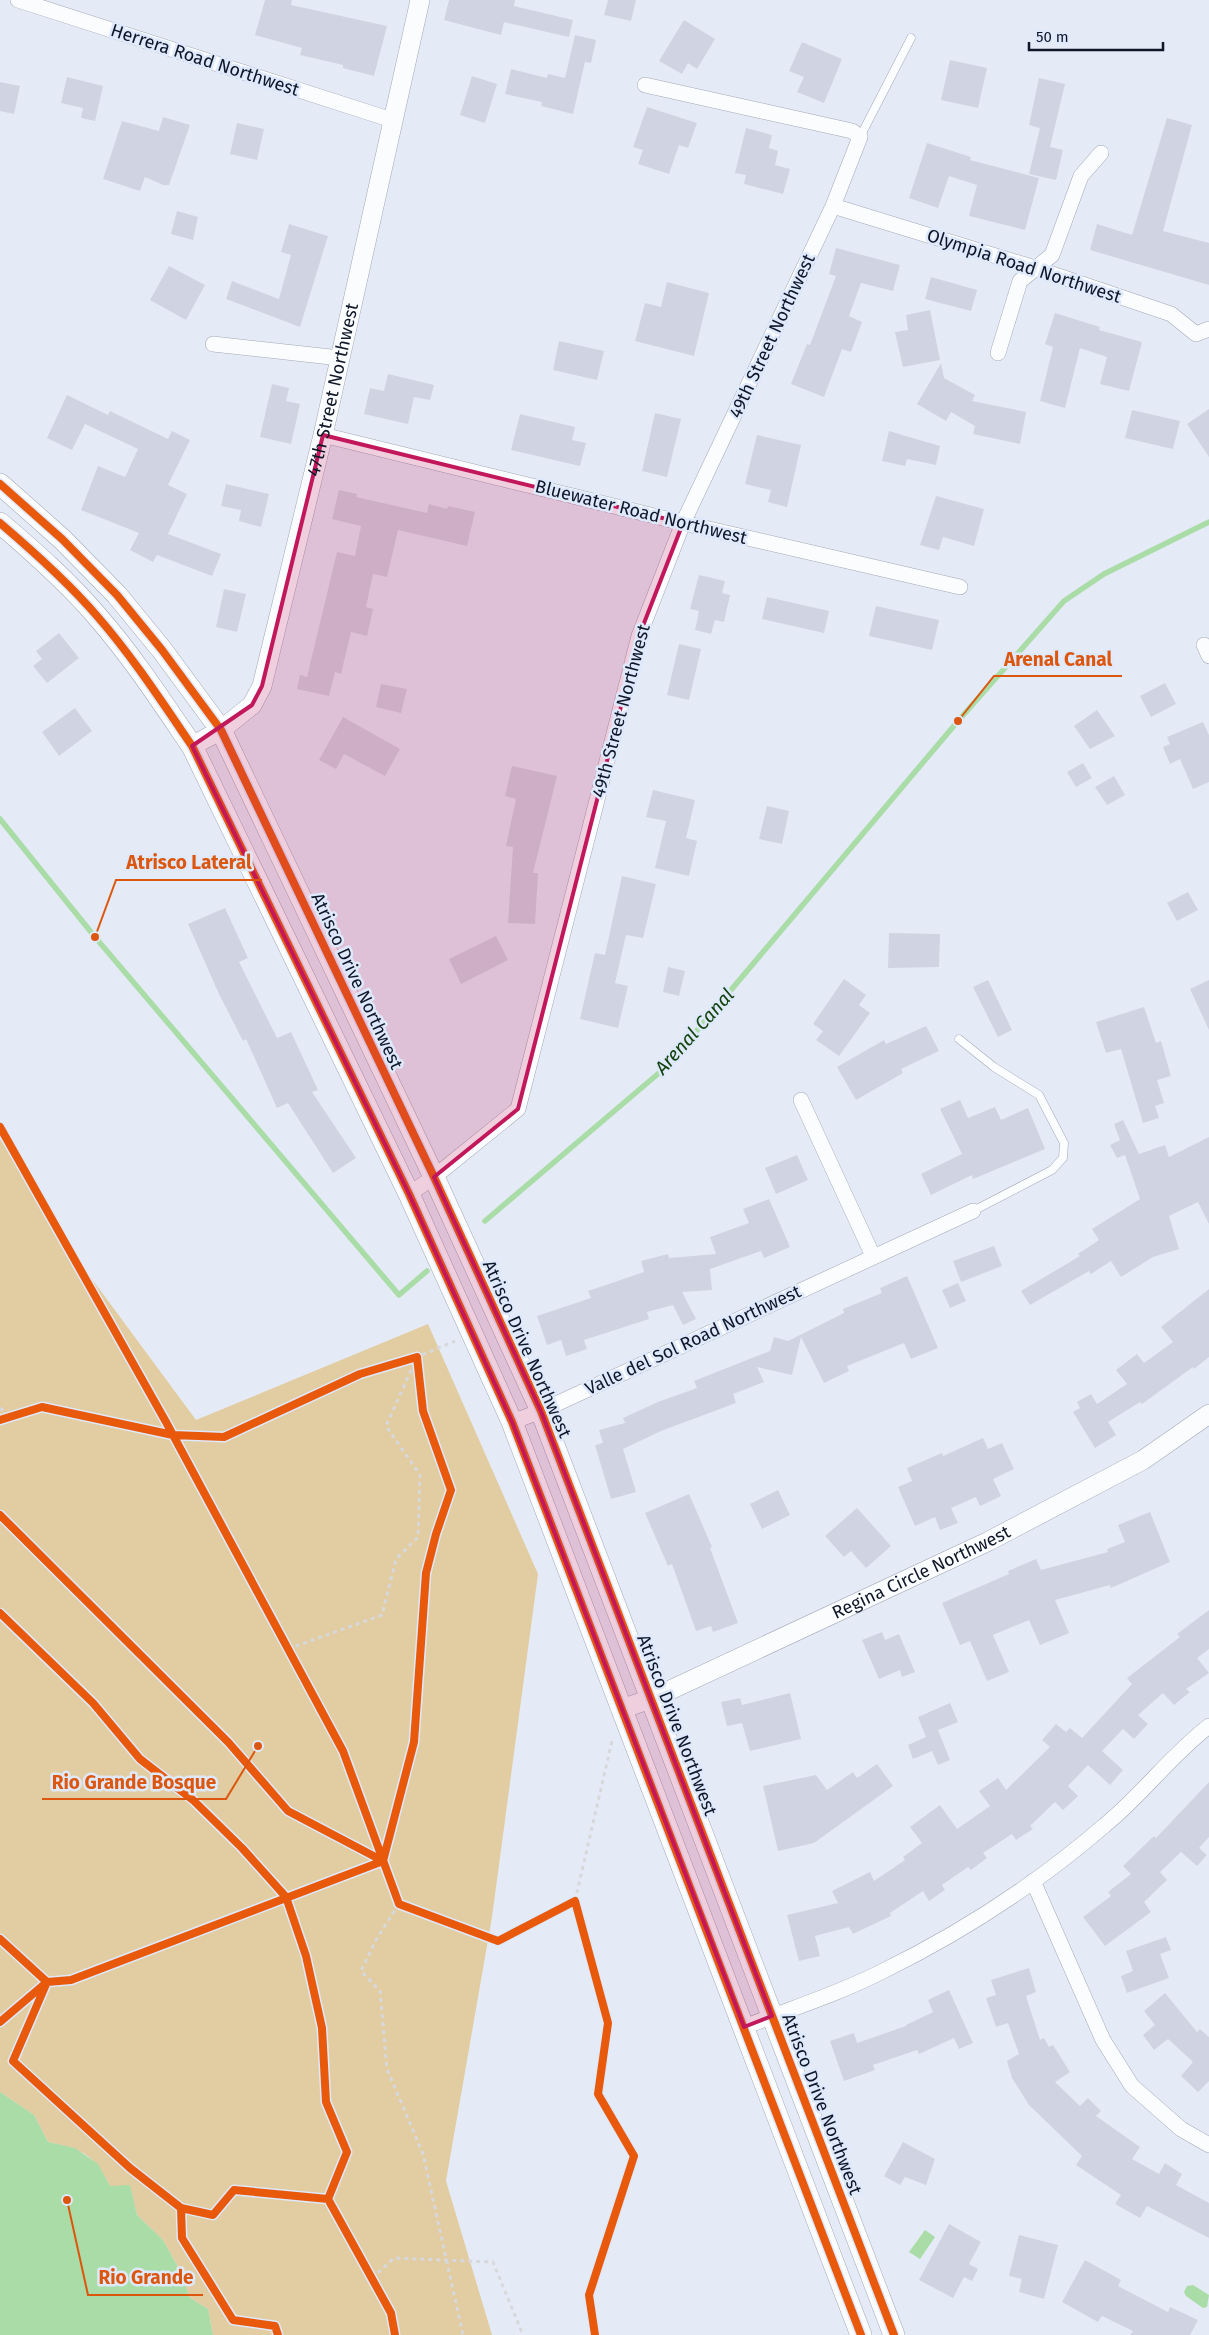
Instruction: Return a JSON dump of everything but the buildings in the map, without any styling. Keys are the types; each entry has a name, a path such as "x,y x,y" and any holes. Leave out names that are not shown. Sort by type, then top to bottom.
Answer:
{"main road":[{"name":"Atrisco Drive Northwest","path":"0,484 62,539 117,595 162,650 221,730 434,1177 541,1412 894,2335"},
{"path":"0,523 43,560 97,615 145,678 192,746 409,1194 512,1422 861,2335"}],"street":[{"name":"Herrera Road Northwest","path":"18,0 392,120"},
{"name":"47th Street Northwest","path":"192,746 221,730 252,706 262,686 323,435 420,0"},
{"path":"645,84 852,131 860,137"},
{"name":"49th Street Northwest","path":"409,1194 434,1177 518,1109 639,636 684,523 833,206 860,137"},
{"path":"998,353 1020,281 1052,255 1081,176 1101,153"},
{"name":"Olympia Road Northwest","path":"833,206 1035,268 1171,314 1196,334 1209,329"},
{"path":"213,344 340,358"},
{"name":"Bluewater Road Northwest","path":"323,435 684,523 960,587"},
{"path":"801,1100 873,1256"},
{"name":"Valle del Sol Road Northwest","path":"512,1422 541,1412 873,1256 974,1211"},
{"name":"Regina Circle Northwest","path":"622,1709 651,1699 989,1541 1143,1460 1209,1414"},
{"path":"744,2027 880,1973 941,1941 1033,1881 1106,1825 1209,1726"},
{"path":"1033,1881 1103,2040 1132,2086 1181,2129 1209,2145"}],"lane":[{"path":"860,137 911,38"},
{"path":"959,1039 994,1067 1040,1095 1064,1143 1063,1158 1052,1170 974,1211"}],"path":[{"path":"0,1127 173,1435 343,1752 399,1904 498,1941 576,1901"},
{"path":"0,1420 42,1407 173,1435 224,1437 360,1374 417,1357 460,1338"},
{"path":"288,1649 382,1616 396,1559 418,1537 420,1475 386,1426 417,1357"},
{"path":"383,1861 414,1742 426,1573 436,1534 452,1490 423,1412 417,1357"},
{"path":"0,1408 11,1416"},
{"path":"0,1515 228,1742 288,1811 383,1861"},
{"path":"0,1613 94,1703 140,1759 193,1800 242,1848 286,1896 306,1956 322,2028 326,2102 347,2152 328,2199"},
{"path":"595,2335 589,2295 634,2156 598,2094 608,2022 576,1901 588,1854 604,1772 622,1709"},
{"path":"0,2022 47,1982 71,1980 286,1896 383,1861"},
{"path":"399,1904 376,1938 361,1972 380,1991 387,2069 423,2154 462,2335"},
{"path":"0,1939 47,1982"},
{"path":"47,1982 12,2061 130,2168 181,2208 213,2215 234,2190 328,2199"},
{"path":"328,2199 391,2313 394,2335"},
{"path":"372,2278 394,2258 494,2262 523,2335"}],"highlighted area":[{"path":"323,435 683,523 639,636 518,1109 434,1177 541,1411 772,2016 744,2027 512,1422 409,1194 192,746 252,705 262,686"}],"shaded area":[{"path":"0,1139 72,1252 196,1420 428,1324 538,1574 492,1917 446,2181 492,2335 213,2335 208,2309 189,2297 183,2276 163,2240 137,2215 130,2186 110,2186 98,2166 86,2155 79,2151 48,2142 34,2115 0,2092"},
{"path":"0,2092 34,2115 48,2142 75,2148 98,2164 110,2186 130,2185 137,2215 163,2240 183,2276 189,2297 208,2309 213,2335 0,2335"},
{"path":"925,2230 935,2237 920,2259 909,2252"},
{"path":"1193,2285 1209,2295 1207,2307 1203,2308 1186,2296 1184,2292 1187,2286"}],"waterway":[{"name":"Arenal Canal","path":"485,1221 666,1067 958,721 1064,601 1104,574 1209,522"},
{"path":"0,819 95,937 399,1295 427,1271"}],"cycle path":[{"path":"0,484 62,539 117,595 162,650 221,730 434,1177 541,1411 894,2335"},
{"path":"0,523 74,591 110,631 135,663 192,746 409,1194 512,1422 861,2335"},
{"path":"0,1127 166,1422 343,1751 399,1904 498,1941 575,1901 608,2023 598,2094 634,2156 589,2295 595,2335"},
{"path":"0,1420 42,1407 173,1435 224,1437 360,1374 417,1357 423,1411 451,1490 436,1534 426,1573 414,1742 383,1861"},
{"path":"0,1515 228,1742 288,1811 383,1861"},
{"path":"0,1613 93,1703 140,1759 193,1800 242,1848 286,1897 306,1956 322,2028 326,2102 347,2152 328,2199 391,2313 395,2335"},
{"path":"328,2199 234,2190 213,2215 181,2208 130,2168 13,2061 47,1982 71,1980 383,1861"},
{"path":"0,1939 47,1982 0,2022"},
{"path":"181,2208 182,2238 233,2320 275,2326 278,2335"}],"place":[{"name":"Arenal Canal","path":"958,721"},
{"name":"Atrisco Lateral","path":"95,937"},
{"name":"Rio Grande Bosque","path":"258,1746"},
{"name":"Rio Grande","path":"67,2200"}]}
